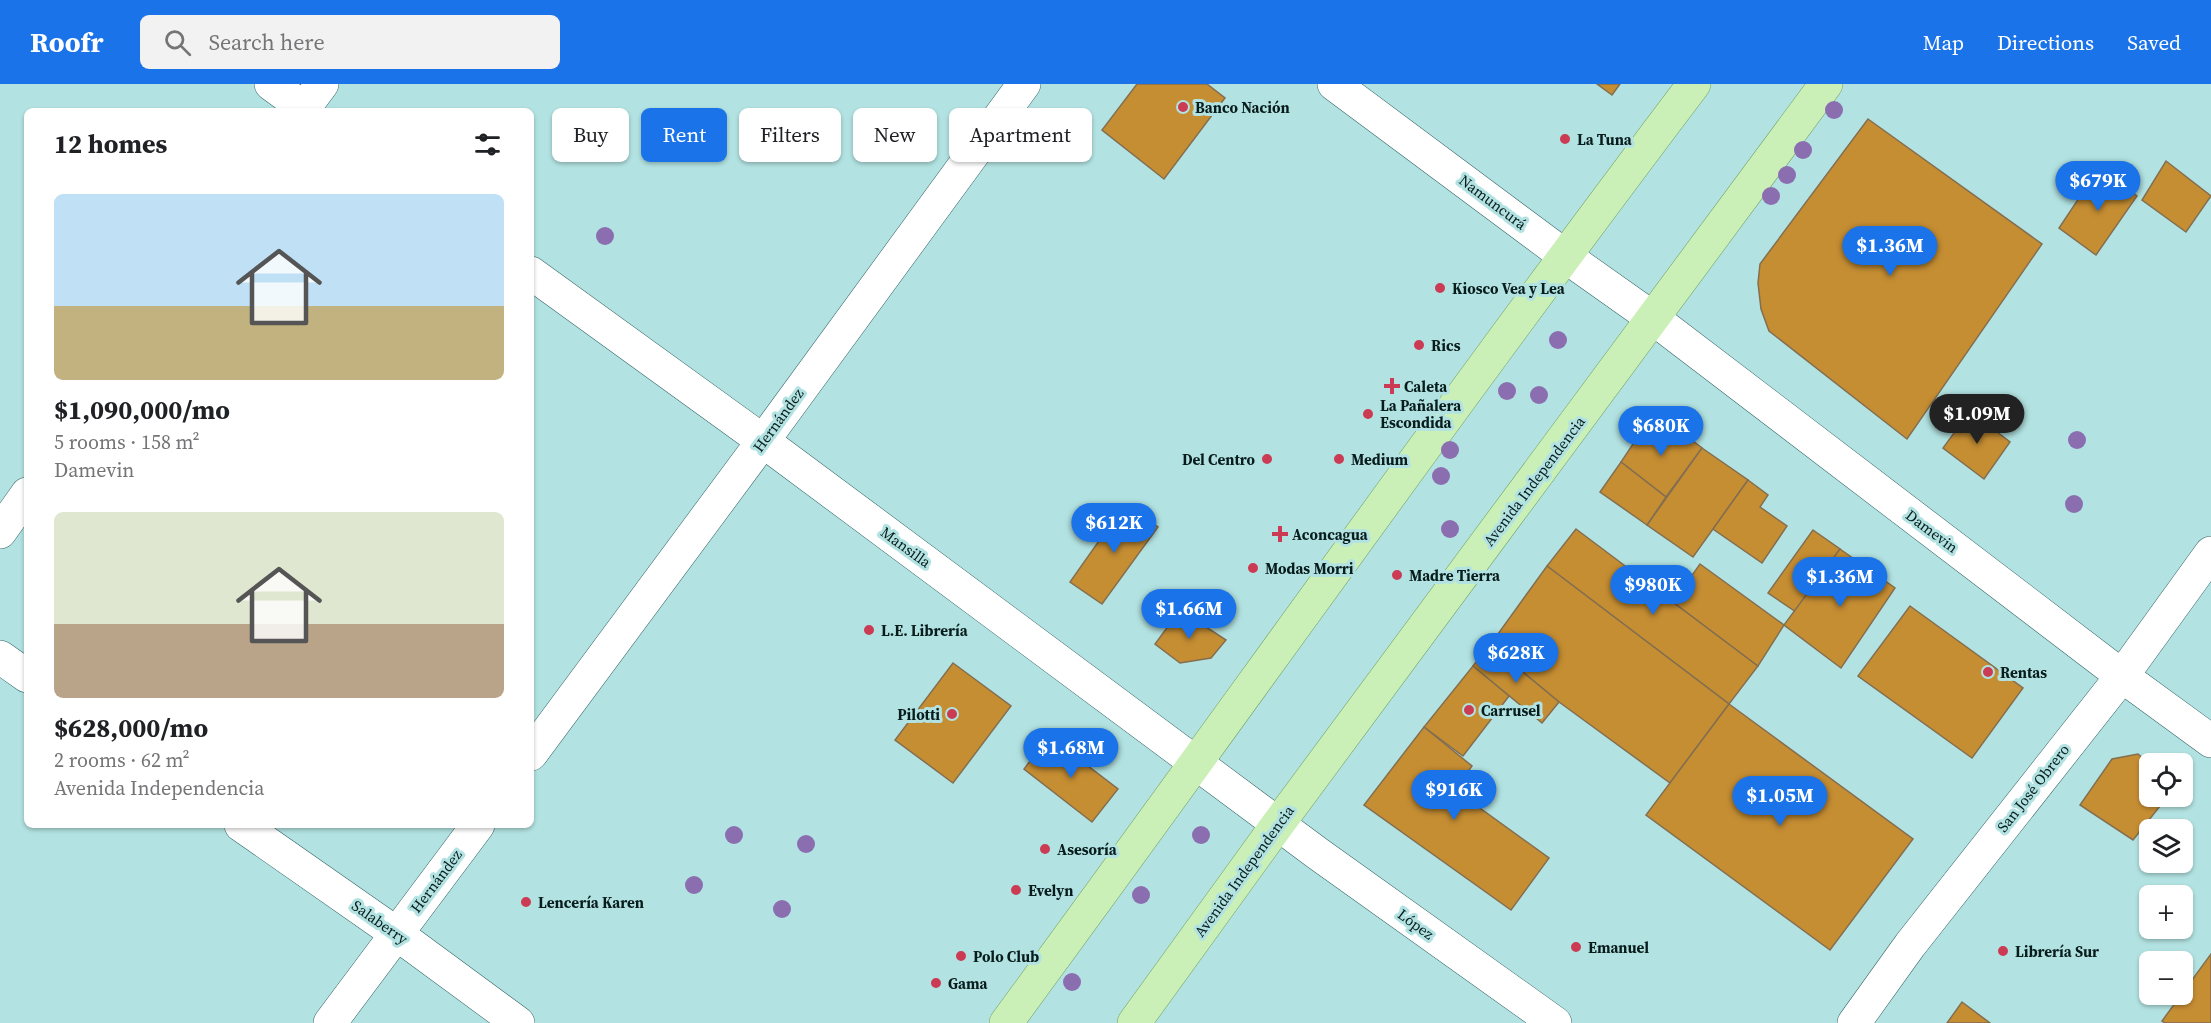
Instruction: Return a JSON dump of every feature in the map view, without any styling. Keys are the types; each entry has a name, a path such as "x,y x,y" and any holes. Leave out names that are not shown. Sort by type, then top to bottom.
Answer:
{"main road":[{"path":"1006,1023 1565,255 1694,84"},
{"name":"Avenida Independencia","path":"1134,1023 1278,824 1826,84"}],"street":[{"path":"271,84 309,104"},
{"name":"Hernández","path":"534,750 1024,84"},
{"name":"Namuncurá","path":"1334,84 1654,319"},
{"name":"Mansilla","path":"534,275 763,441 1278,824"},
{"name":"Damevin","path":"1654,319 2121,676 2211,741"},
{"path":"0,532 24,498"},
{"name":"San José Obrero","path":"1854,1023 1910,945 2121,676 2211,553"},
{"path":"0,657 24,674"},
{"name":"López","path":"1278,824 1555,1023"},
{"name":"Salaberry","path":"245,828 397,934 518,1023"},
{"name":"Hernández","path":"330,1023 476,828"}],"building":[{"path":"1137,84 1207,84 1225,98 1164,179 1102,130"},
{"path":"1597,84 1620,84 1612,95"},
{"path":"1868,119 2042,244 1907,439 1769,331 1761,309 1758,283 1760,264"},
{"path":"2166,161 2211,196 2186,232 2142,200"},
{"path":"2099,168 2137,196 2096,255 2059,228"},
{"path":"1970,411 2010,442 1984,479 1943,448"},
{"path":"1672,425 1702,448 1666,497 1621,462 1643,429"},
{"path":"1702,448 1748,480 1693,557 1647,525"},
{"path":"1621,462 1666,497 1647,525 1600,492"},
{"path":"1748,480 1768,495 1760,507 1787,526 1762,563 1713,529"},
{"path":"1125,504 1158,527 1102,604 1070,582"},
{"path":"1576,529 1758,666 1729,704 1547,566"},
{"path":"1813,530 1840,549 1796,612 1768,593"},
{"path":"1840,549 1895,588 1841,668 1784,625"},
{"path":"1700,564 1784,625 1758,666 1673,602"},
{"path":"1547,566 1729,704 1670,783 1559,702 1490,645"},
{"path":"1910,606 2023,688 1972,758 1858,676"},
{"path":"1180,610 1226,640 1211,658 1180,663 1155,644"},
{"path":"1490,645 1559,702 1542,723 1473,666"},
{"path":"953,663 1011,706 953,783 895,740"},
{"path":"1473,666 1509,696 1463,756 1424,727"},
{"path":"1729,704 1913,839 1830,950 1646,815"},
{"path":"1424,727 1472,766 1455,790 1549,858 1511,910 1364,805"},
{"path":"1049,736 1118,789 1092,822 1024,769"},
{"path":"2139,755 2139,807 2159,807 2150,819 2139,819 2139,832 2133,840 2080,805 2112,759"},
{"path":"2211,954 2211,1023 2165,1023 2162,1021 2174,1005 2193,1005 2193,979"},
{"path":"1962,1002 1990,1023 1947,1023"}],"place":[{"name":"Banco Nación","path":"1183,107"},
{"name":"La Tuna","path":"1565,139"},
{"name":"Kiosco Vea y Lea","path":"1440,288"},
{"name":"Rics","path":"1419,345"},
{"name":"Caleta","path":"1392,386"},
{"name":"La Pañalera Escondida","path":"1368,414"},
{"name":"Del Centro","path":"1267,459"},
{"name":"Medium","path":"1339,459"},
{"name":"Aconcagua","path":"1280,534"},
{"name":"Modas Morri","path":"1253,568"},
{"name":"Madre Tierra","path":"1397,575"},
{"name":"L.E. Librería","path":"869,630"},
{"name":"Rentas","path":"1988,672"},
{"name":"Carrusel","path":"1469,710"},
{"name":"Pilotti","path":"952,714"},
{"name":"Asesoría","path":"1045,849"},
{"name":"Evelyn","path":"1016,890"},
{"name":"Lencería Karen","path":"526,902"},
{"name":"Emanuel","path":"1576,947"},
{"name":"Librería Sur","path":"2003,951"},
{"name":"Polo Club","path":"961,956"},
{"name":"Gama","path":"936,983"}]}
